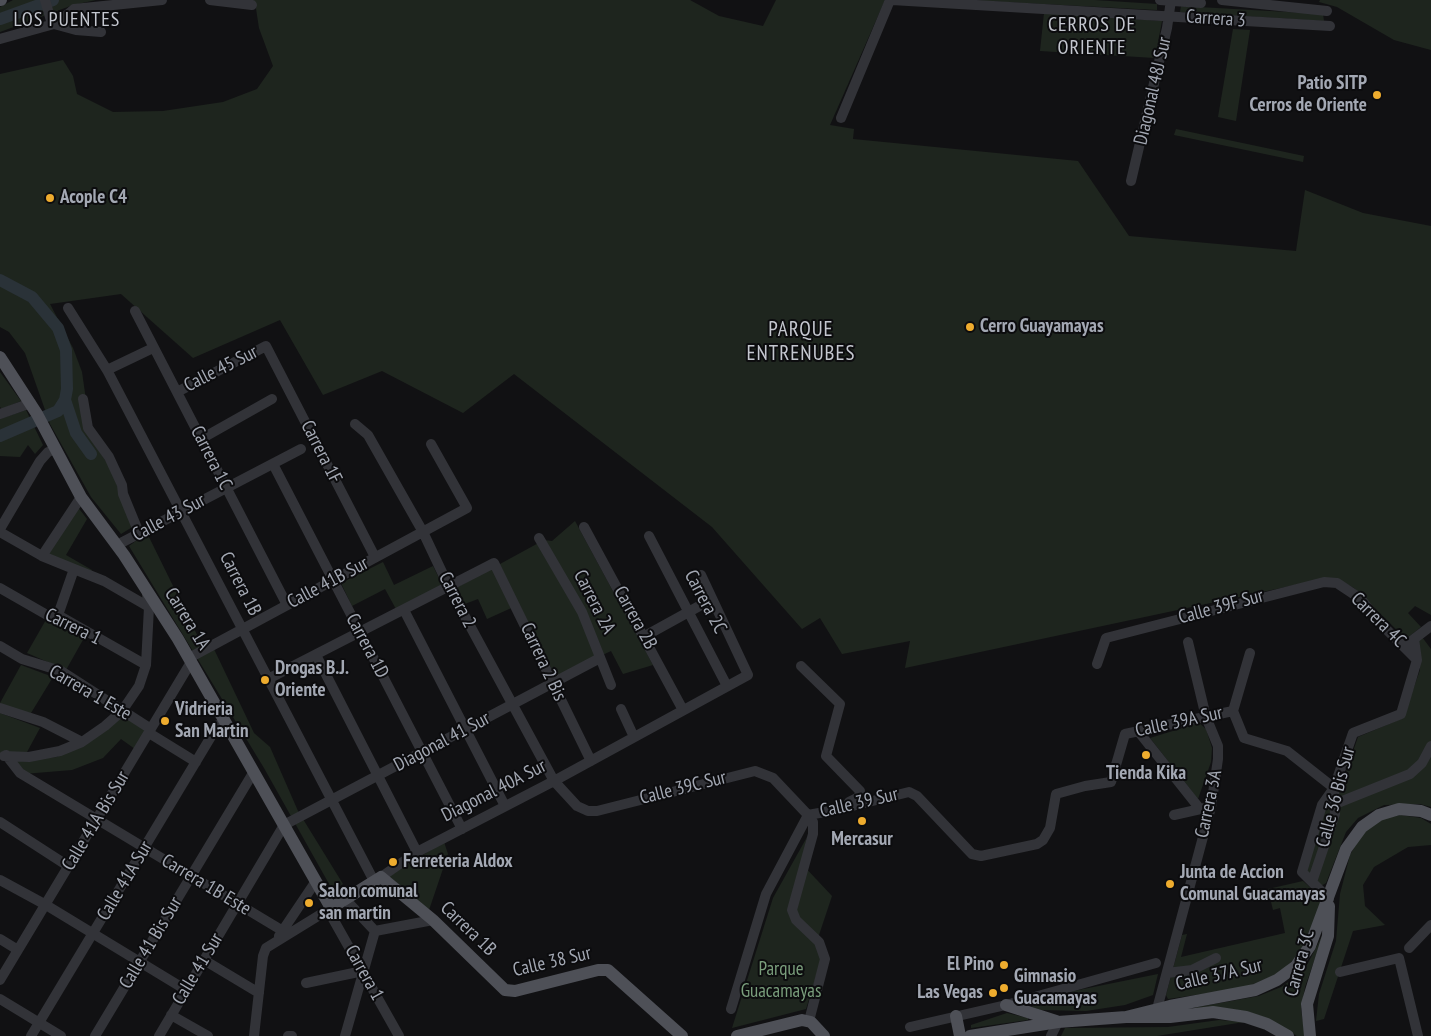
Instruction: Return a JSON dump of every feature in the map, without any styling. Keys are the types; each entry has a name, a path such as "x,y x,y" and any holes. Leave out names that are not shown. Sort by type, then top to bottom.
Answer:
{"main road":[{"name":"Carrera 1A","path":"2,361 31,403 81,497 117,545 190,660 316,881 330,909"},
{"name":"Calle 37A Sur","path":"1126,1017 1250,991 1277,980 1296,966 1304,956 1315,936 1349,845 1371,819 1399,809 1420,811 1431,815"},
{"name":"Diagonal 40A Sur","path":"330,909 377,879"},
{"name":"Carrera 1B","path":"377,879 433,920 505,990"},
{"name":"Carrera 3C","path":"1310,1036 1307,1004 1328,936 1329,899"},
{"name":"Calle 38 Sur","path":"505,990 515,991 598,970 608,970 682,1036"},
{"path":"1006,1005 1058,1022"},
{"path":"970,1036 1058,1022 1225,1013 1259,1021 1288,1036"},
{"path":"956,1016 960,1036"},
{"path":"737,1036 798,1020 809,1021 824,1036"},
{"path":"1010,1036 1024,1028"}],"street":[{"path":"0,39 54,24 74,9 162,0"},
{"path":"210,0 252,5"},
{"path":"840,118 891,0"},
{"name":"Carrera 3","path":"891,0 1330,26"},
{"name":"Carrera 3","path":"1160,0 1201,3"},
{"name":"Diagonal 48J Sur","path":"1131,181 1170,16 1170,0"},
{"name":"Carrera 3","path":"1222,0 1327,11"},
{"path":"46,5 54,24"},
{"path":"1275,5 1284,24"},
{"path":"54,24 76,30 102,32"},
{"name":"Carrera 1B","path":"68,308 107,370 332,800 377,879"},
{"name":"Carrera 1C","path":"134,311 287,605"},
{"name":"Calle 45 Sur","path":"176,392 266,346"},
{"name":"Carrera 1F","path":"266,346 375,557"},
{"path":"107,370 153,348"},
{"path":"83,399 88,428 109,457 122,484 123,494 139,533"},
{"path":"201,439 272,399"},
{"path":"0,414 31,403"},
{"name":"Carrera 2","path":"356,424 368,435 423,532 449,587 554,781"},
{"name":"Calle 41B Sur","path":"190,660 242,629 467,508 431,444"},
{"path":"55,449 48,452 40,461 0,530 42,556 104,581 150,607"},
{"name":"Calle 43 Sur","path":"117,545 301,449"},
{"name":"Carrera 1D","path":"273,464 462,829"},
{"path":"42,556 81,497"},
{"name":"Carrera 2B","path":"584,527 645,636 683,710"},
{"name":"Carrera 2C","path":"649,536 727,686"},
{"name":"Carrera 2A","path":"539,538 582,612 610,685"},
{"name":"Carrera 2 Bis","path":"449,587 494,563 515,602 552,684 591,761"},
{"path":"58,616 74,569"},
{"path":"645,636 712,599 701,575"},
{"name":"Calle 39F Sur","path":"1097,664 1106,638 1307,585 1324,582 1337,583"},
{"name":"Carrera 4C","path":"1337,583 1361,599 1378,622 1417,660"},
{"path":"268,679 360,634 449,587"},
{"name":"Carrera 1","path":"0,588 46,615 58,616 146,665"},
{"path":"3,756 45,756 82,742 106,726 122,710 139,686 146,665 150,607 147,590"},
{"name":"Diagonal 40A Sur","path":"377,879 417,852 554,781 748,675 712,599"},
{"path":"404,610 505,806"},
{"path":"1404,647 1431,626"},
{"name":"Carrera 4C","path":"1401,714 1417,660 1414,639"},
{"name":"Carrera 3A","path":"1157,1009 1211,807 1217,773 1218,746 1206,717 1188,642"},
{"name":"Carrera 1 Este","path":"0,646 22,658 61,671 122,710 196,762"},
{"path":"1250,653 1233,711 1244,738 1287,752 1334,788 1327,794 1322,806 1302,872 1329,899"},
{"path":"316,655 417,852"},
{"name":"Diagonal 41 Sur","path":"284,825 600,658"},
{"name":"Calle 41A Bis Sur","path":"0,980 150,731 190,660"},
{"path":"801,666 840,704 826,756 860,791 861,796 848,803 848,807"},
{"path":"0,708 42,722 82,742"},
{"path":"621,709 634,737"},
{"name":"Calle 39A Sur","path":"1037,844 1043,840 1050,828 1056,794 1085,786 1111,782 1125,734 1233,711"},
{"name":"Calle 36 Bis Sur","path":"1312,882 1335,814 1334,788 1352,733 1401,714"},
{"name":"Calle 41A Sur","path":"31,1036 218,724"},
{"path":"1138,731 1200,809"},
{"path":"1334,804 1410,774 1422,763 1431,746"},
{"name":"Carrera 1B Este","path":"3,756 20,773 237,904 280,935"},
{"name":"Calle 39C Sur","path":"554,781 577,806 593,811 755,771 773,778 808,815"},
{"name":"Calle 41 Bis Sur","path":"95,1036 253,773"},
{"name":"Calle 39 Sur","path":"808,815 911,792 923,802 972,854 981,856 1037,844"},
{"path":"1174,815 1211,807"},
{"path":"731,1009 766,894 808,815 813,822 813,834 793,903 793,913 798,922 819,942 825,959 809,1021"},
{"path":"0,822 68,866"},
{"name":"Calle 41 Sur","path":"159,1036 284,825"},
{"path":"0,880 46,905 92,935 186,990"},
{"path":"280,935 316,881"},
{"path":"345,899 375,931"},
{"name":"Carrera 1","path":"330,909 400,1036"},
{"name":"Diagonal 40A Sur","path":"259,993 264,951 280,935 330,909"},
{"path":"375,931 433,920"},
{"path":"1409,948 1431,925"},
{"path":"345,1036 375,931"},
{"path":"0,939 18,950"},
{"path":"1167,973 1192,970 1216,958"},
{"path":"1340,972 1399,958 1418,1036"},
{"path":"204,960 259,993 254,1036"},
{"name":"Calle 37A Sur","path":"910,1027 1006,1005 1156,963"},
{"path":"306,983 363,971"},
{"path":"0,999 61,1036"},
{"path":"171,1015 208,1036"},
{"path":"1051,1036 1058,1022"}],"green space":[{"path":"13,0 96,0 73,5 0,32 0,7"},
{"path":"246,0 690,0 719,16 763,26 776,0 885,0 830,125 854,129 853,139 1078,161 1129,236 1296,251 1305,190 1363,213 1431,226 1431,615 1415,606 1408,613 1421,627 1406,639 1354,588 1343,582 1328,578 905,668 910,641 842,654 820,618 802,629 712,527 514,374 463,413 382,371 323,395 280,320 193,358 121,294 50,304 73,348 82,372 86,400 86,429 110,468 134,526 121,534 91,497 50,424 25,353 9,332 0,327 0,74 63,60 73,76 77,94 113,112 163,111 223,102 257,89 273,66 259,28 255,2"},
{"path":"967,0 1094,0 1157,4 1157,10"},
{"path":"1320,0 1431,0 1431,50 1394,40 1337,7 1319,2"},
{"path":"1181,6 1323,14 1324,21 1180,12"},
{"path":"1044,13 1162,21 1155,58 1040,51"},
{"path":"1233,29 1250,30 1236,121 1218,117"},
{"path":"1176,129 1304,156 1303,162 1174,135"},
{"path":"0,372 21,401 2,409 0,407"},
{"path":"26,410 43,445 35,454 28,445 20,457 0,456 0,419"},
{"path":"77,506 87,519 66,555 92,570 90,573 48,554"},
{"path":"575,521 653,665 623,674 611,651 556,677 518,605 487,619 478,599 462,605 456,588 544,540 552,541"},
{"path":"147,533 205,651 213,647 254,733 270,747 298,811 343,884 333,891 264,768 129,546"},
{"path":"383,562 394,585 433,566 443,586 396,609 385,589 352,606 341,583"},
{"path":"47,618 84,638 66,670 27,653"},
{"path":"1422,637 1431,649 1431,807 1420,804 1384,805 1358,818 1346,832 1326,883 1321,886 1316,879 1339,792 1358,737 1403,718 1420,670 1418,641"},
{"path":"21,665 53,677 31,713 14,711 0,703"},
{"path":"0,713 40,728 27,752 0,753"},
{"path":"124,714 147,730 135,749 121,739 103,758 72,770 23,774 13,760 57,757"},
{"path":"1199,723 1206,729 1212,748 1211,762 1198,799 1150,738"},
{"path":"1331,795 1331,814 1310,877 1305,870 1320,814"},
{"path":"1400,815 1421,818 1431,824 1431,845 1408,847 1374,867 1363,885 1365,906 1385,925 1353,931 1324,1019 1316,1021 1319,994 1336,941 1340,894 1350,855 1362,833 1377,820"},
{"name":"Parque Guacamayas","path":"807,837 801,863 832,896 816,944 823,954 806,1009 732,1028 773,898"},
{"path":"444,842 448,854 429,910 389,876"},
{"path":"1303,881 1323,899 1303,950 1280,973 1244,988 1168,999 1166,995 1182,935 1187,934 1181,957 1285,933 1280,908 1273,910 1268,889"},
{"path":"1324,932 1305,987 1301,1009 1305,1036 1297,1036 1281,1026 1237,1010 1192,1008 1259,996 1281,987 1294,978 1308,963"},
{"path":"1158,974 1153,995 1125,1005 1086,1011 1041,1010 1032,1007 1033,1004 1049,996"},
{"path":"1007,1013 1028,1018 1028,1020 971,1028 971,1025"},
{"path":"1219,1020 1244,1022 1157,1036 1061,1036 1065,1028 1168,1027"}],"waterway":[{"path":"0,19 53,0"},
{"path":"0,280 32,297 58,328 66,350 67,389 65,400 58,411 0,436"},
{"path":"65,400 76,433 91,454"}],"place":[{"name":"Patio SITP Cerros de Oriente","path":"1377,95"},
{"name":"Acople C4","path":"50,198"},
{"name":"Cerro Guayamayas","path":"970,327"},
{"name":"Drogas B.J. Oriente","path":"265,680"},
{"name":"Vidrieria San Martin","path":"165,721"},
{"name":"Tienda Kika","path":"1146,755"},
{"name":"Mercasur","path":"862,821"},
{"name":"Ferreteria Aldox","path":"393,862"},
{"name":"Junta de Accion Comunal Guacamayas","path":"1170,884"},
{"name":"Salon comunal san martin","path":"309,903"},
{"name":"El Pino","path":"1004,965"},
{"name":"Gimnasio Guacamayas","path":"1004,988"},
{"name":"Las Vegas","path":"993,993"}],"district":[{"name":"LOS PUENTES","path":"67,20"},
{"name":"CERROS DE ORIENTE","path":"1092,36"},
{"name":"PARQUE ENTRENUBES","path":"801,342"}]}
